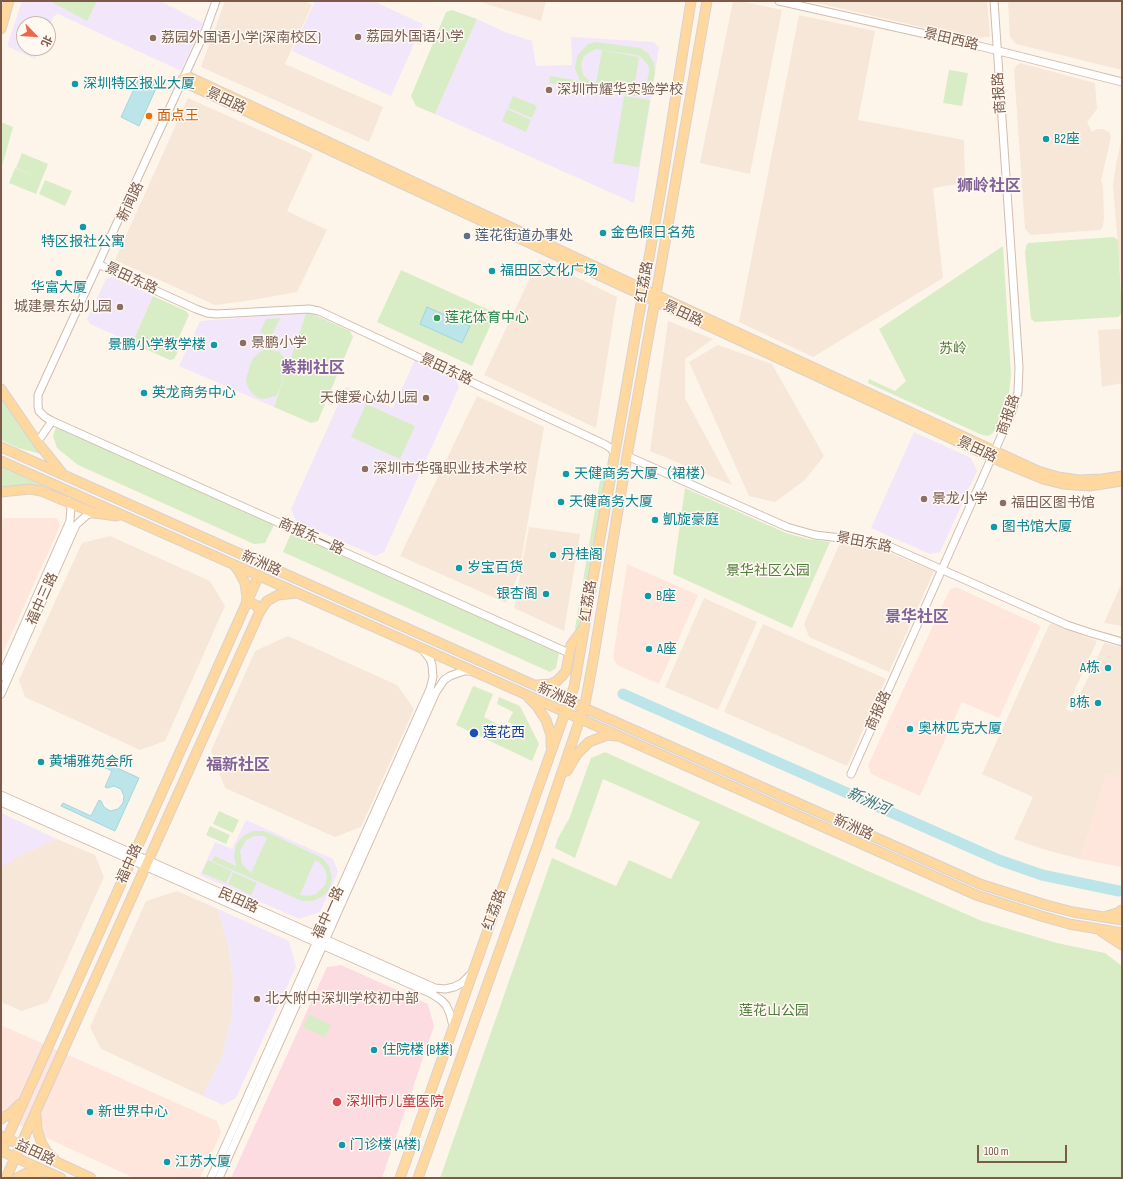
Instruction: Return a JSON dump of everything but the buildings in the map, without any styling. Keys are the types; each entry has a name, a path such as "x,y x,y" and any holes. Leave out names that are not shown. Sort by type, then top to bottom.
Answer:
{"main road":[{"path":"1,29 9,1"},
{"name":"红荔路","path":"400,1178 453,1026 570,702 576,678 643,292 691,1"},
{"name":"红荔路","path":"418,1178 558,786 584,708 707,1"},
{"name":"景田路","path":"186,79 993,454 1043,479 1063,484 1090,486 1122,481"},
{"path":"1,390 39,440 54,464 68,478"},
{"name":"新洲路","path":"1,448 980,884 1046,905 1122,920"},
{"name":"景田路","path":"993,454 1058,478 1094,480 1122,476"},
{"name":"新洲路","path":"1,461 976,895 1041,916 1097,929 1122,933"},
{"path":"1,492 30,490 41,491 94,513 129,517"},
{"path":"233,564 245,583 247,597 246,604 251,603 256,605 260,611 268,601 278,595 293,593 301,594"},
{"name":"福中路","path":"1,1151 4,1138 29,1089 259,576"},
{"name":"福中路","path":"6,1178 260,611"},
{"path":"530,684 544,686 557,681 566,671 571,645 585,626"},
{"path":"521,692 536,705 546,720 551,735 551,755"},
{"path":"558,786 577,754 588,742 607,735 619,736"},
{"path":"120,887 128,888 133,895"},
{"path":"1101,917 1109,916 1122,910"},
{"path":"1097,929 1122,945"},
{"path":"1,1119 14,1111 29,1089"},
{"path":"36,1111 37,1130 42,1144 47,1152 60,1164"},
{"name":"益田路","path":"4,1138 91,1178"},
{"name":"益田路","path":"1,1151 58,1176"},
{"path":"17,1178 35,1172 43,1172 58,1176"}],"street":[{"name":"新闻路","path":"186,79 216,1"},
{"name":"新闻路","path":"52,421 38,409 38,395 210,31 221,1"},
{"name":"景田西路","path":"779,1 998,51 1122,82"},
{"name":"商报路","path":"852,774 1014,407 1018,392 1019,377 994,1"},
{"name":"景田东路","path":"101,264 207,310 306,306 318,308 605,441 612,441 618,434"},
{"name":"景田东路","path":"101,264 196,309 208,313 216,314 309,309 319,310 604,444 612,449 614,455"},
{"path":"39,440 52,421"},
{"name":"商报东一路","path":"52,421 569,653"},
{"name":"景田东路","path":"627,456 787,527 815,535 867,541 904,552 1068,625 1122,642"},
{"name":"福中三路","path":"1,676 70,521 72,514 68,501"},
{"name":"福中三路","path":"1,694 76,525 87,515 94,513"},
{"name":"福中一路","path":"219,1178 432,683 432,665 430,659 421,648"},
{"name":"福中一路","path":"211,1178 436,692 444,680 450,676 464,671 474,671"},
{"name":"民田路","path":"1,795 133,857"},
{"name":"民田路","path":"1,802 147,863 321,941 435,995 442,1000 448,1008 453,1026"},
{"name":"民田路","path":"321,941 434,988 445,989 458,985 474,971"}],"shaded area":[{"name":"荔园外国语小学(深南校区)","path":"22,1 160,1 203,23 181,71 58,14 54,16 17,16"},
{"path":"225,1 304,1 312,5 285,64 383,107 369,142 201,67"},
{"name":"荔园外国语小学","path":"315,1 373,1 423,24 391,96 292,51"},
{"path":"477,1 546,1 541,21"},
{"path":"733,1 740,1 782,10 750,174 700,163"},
{"path":"808,1 987,1 990,37 969,38"},
{"path":"1008,1 1122,1 1122,70 1016,44 1010,37"},
{"path":"799,15 875,31 858,120 964,140 965,183 933,188 943,278 813,357 739,322"},
{"name":"荔园外国语小学(深南校区)","path":"16,19 16,50 7,46"},
{"name":"深圳市耀华实验学校","path":"477,19 505,32 532,41 536,66 572,65 571,37 654,42 659,48 634,203 435,114"},
{"name":"荔园外国语小学(深南校区)","path":"29,56 36,56 35,59"},
{"path":"1020,63 1095,83 1097,109 1087,122 1092,132 1097,129 1103,129 1109,132 1111,137 1101,181 1103,186 1104,219 1103,226 1100,230 1031,235 1025,229 1014,70"},
{"path":"188,98 313,154 287,211 327,230 297,292 215,305 115,260"},
{"path":"1122,136 1122,296 1113,185"},
{"path":"539,259 617,297 596,428 484,375"},
{"name":"城建景东幼儿园","path":"112,277 153,296 132,343 90,324 87,319 106,279"},
{"name":"景鹏小学","path":"306,313 274,407 179,366 200,321"},
{"path":"668,321 713,339 685,359 685,398 732,485 650,451"},
{"path":"1122,329 1122,383 1102,387 1098,330"},
{"path":"718,345 772,364 824,456 805,480 775,502 749,496 689,362"},
{"name":"深圳市华强职业技术学校","path":"415,360 456,380 459,387 384,552 375,556 296,521 291,509 346,387 393,408"},
{"path":"477,396 544,427 519,573 506,603 400,556"},
{"name":"景龙小学","path":"914,432 971,458 977,471 940,552 930,554 871,528"},
{"path":"4,518 57,518 60,526 1,657 1,523"},
{"path":"529,527 580,534 564,631 514,608"},
{"path":"110,536 210,581 225,606 165,741 140,750 25,697 19,680 82,543"},
{"path":"840,543 888,552 934,571 889,672 809,637 804,624"},
{"path":"627,564 698,595 659,684 619,666 613,657"},
{"path":"1122,582 1122,626 1104,623"},
{"path":"956,587 1041,626 999,718 962,702 920,796 871,774 868,765 950,589"},
{"path":"704,598 757,622 718,710 665,687"},
{"path":"1050,623 1097,641 1066,709 1072,712 1104,643 1122,647 1122,778 1107,774 1080,859 1046,850 1014,839 1033,797 982,774"},
{"path":"763,624 886,679 847,766 724,712"},
{"path":"288,636 397,685 414,709 361,827 335,837 225,788 211,751 255,651"},
{"path":"1107,774 1122,778 1122,867 1080,859"},
{"path":"1,813 57,839 21,855 1,868"},
{"path":"246,820 333,859 338,872 320,912 299,919 200,875 215,842 232,849"},
{"path":"57,839 95,855 104,877 48,1002 22,1011 1,1002 1,867 18,856"},
{"path":"177,891 218,909 228,944 233,980 232,1018 222,1056 203,1096 101,1049 90,1027 146,901"},
{"name":"北大附中深圳学校初中部","path":"218,909 289,941 296,967 236,1098 223,1105 203,1096 222,1056 232,1018 233,980 228,944"},
{"name":"深圳市儿童医院","path":"341,965 428,1004 434,1026 382,1178 231,1178 327,967"},
{"path":"1,1025 217,1121 221,1133 200,1178 134,1178 1,1117"}],"green space":[{"path":"50,1 97,1 87,21"},
{"path":"452,10 477,19 435,114 416,106 411,96 446,12"},
{"path":"596,42 640,48 648,53 654,63 655,73 653,83 644,94 635,96 549,83 550,76 580,81 575,68 577,56 588,44","holes":["596,49 637,55 641,57 649,68 647,81 642,86 634,89 639,57 602,50 596,83 591,82 583,75 581,64 584,56"]},
{"path":"949,70 968,73 962,106 943,103"},
{"path":"513,96 537,106 532,118 508,108"},
{"path":"624,96 650,100 639,167 613,163"},
{"path":"507,109 531,120 526,132 502,121"},
{"path":"1,122 13,127 1,170"},
{"path":"22,153 48,164 42,179 16,168"},
{"path":"15,168 42,179 36,194 9,183"},
{"path":"45,180 72,191 65,206 39,194"},
{"path":"1114,237 1118,240 1122,313 1118,317 1035,322 1031,319 1025,252 1028,243"},
{"name":"苏岭","path":"1003,246 1011,375 1009,395 1003,413 992,434 988,436 982,435 868,383 869,379 895,391 906,381 879,329"},
{"name":"莲花体育中心","path":"401,270 496,313 472,366 377,322"},
{"path":"153,296 186,311 189,315 175,346 180,348 174,359 170,360 132,343"},
{"path":"306,313 313,314 350,331 353,337 318,421 311,423 274,407"},
{"path":"280,318 271,337 260,332 266,319"},
{"path":"268,349 279,352 284,358 287,368 276,396 263,399 258,398 250,391 246,379 254,357 263,350"},
{"path":"1,397 41,454 18,448 1,440"},
{"path":"366,404 415,426 400,459 351,437"},
{"path":"56,427 274,525 265,543 254,544 78,465 57,448 53,436"},
{"path":"1,466 42,484 42,486 33,484 1,487"},
{"path":"601,474 608,475 582,625 576,631 575,628"},
{"name":"景华社区公园","path":"685,488 786,533 808,539 830,542 792,628 673,574"},
{"path":"291,533 559,653 556,668 550,672 283,552"},
{"path":"473,686 493,694 484,717 509,730 512,724 508,722 513,712 497,704 499,697 520,706 539,744 532,761 456,725"},
{"name":"莲花山公园","path":"605,752 982,921 1057,943 1105,953 1122,966 1122,1178 440,1178 552,858 616,886 629,860 671,879 700,822 603,779 575,858 555,848 558,838 569,819 591,758"},
{"path":"219,811 239,820 233,833 213,824"},
{"path":"210,826 230,835 226,844 206,835"},
{"path":"253,831 264,831 322,858 329,866 332,877 330,887 327,892 323,896 313,901 302,901 212,861 215,856 236,866 234,856 236,845 243,836","holes":["254,836 263,836 267,838 251,873 242,864 240,851 246,840","315,860 325,869 327,877 325,885 316,894 308,896 300,895"]},
{"path":"208,860 232,871 226,883 202,873"},
{"path":"233,872 257,883 251,895 228,884"},
{"path":"309,1014 331,1025 325,1037 303,1027"}],"water":[{"path":"140,76 158,84 139,126 121,117"},
{"path":"427,307 470,326 462,343 420,324"},
{"path":"85,753 139,778 115,831 61,806 63,803 91,816 99,800 104,807 110,811 118,809 123,803 124,796 121,789 114,786 107,788 105,787 112,771 83,758"}],"waterway":[{"name":"新洲河","path":"623,694 999,860 1042,875 1119,891"}],"place":[{"name":"荔园外国语小学","path":"358,37"},
{"name":"荔园外国语小学(深南校区)","path":"153,38"},
{"name":"深圳特区报业大厦","path":"75,84"},
{"name":"深圳市耀华实验学校","path":"549,90"},
{"name":"面点王","path":"149,116"},
{"name":"B2座","path":"1046,139"},
{"name":"特区报社公寓","path":"83,227"},
{"name":"金色假日名苑","path":"603,233"},
{"name":"莲花街道办事处","path":"467,236"},
{"name":"福田区文化广场","path":"492,271"},
{"name":"华富大厦","path":"59,273"},
{"name":"城建景东幼儿园","path":"120,307"},
{"name":"莲花体育中心","path":"437,318"},
{"name":"景鹏小学","path":"243,343"},
{"name":"景鹏小学教学楼","path":"214,345"},
{"name":"英龙商务中心","path":"144,393"},
{"name":"天健爱心幼儿园","path":"426,398"},
{"name":"深圳市华强职业技术学校","path":"365,469"},
{"name":"天健商务大厦（裙楼）","path":"566,474"},
{"name":"景龙小学","path":"924,499"},
{"name":"天健商务大厦","path":"561,502"},
{"name":"福田区图书馆","path":"1003,503"},
{"name":"凱旋豪庭","path":"655,520"},
{"name":"图书馆大厦","path":"994,527"},
{"name":"丹桂阁","path":"553,555"},
{"name":"岁宝百货","path":"459,568"},
{"name":"银杏阁","path":"546,594"},
{"name":"B座","path":"648,596"},
{"name":"A座","path":"649,649"},
{"name":"A栋","path":"1108,668"},
{"name":"B栋","path":"1098,703"},
{"name":"奥林匹克大厦","path":"910,729"},
{"name":"莲花西","path":"474,733"},
{"name":"黄埔雅苑会所","path":"41,762"},
{"name":"北大附中深圳学校初中部","path":"257,999"},
{"name":"住院楼 (B楼)","path":"374,1050"},
{"name":"深圳市儿童医院","path":"337,1102"},
{"name":"新世界中心","path":"90,1112"},
{"name":"门诊楼 (A楼)","path":"342,1145"},
{"name":"江苏大厦","path":"167,1162"}],"district":[{"name":"狮岭社区","path":"989,187"},
{"name":"紫荆社区","path":"313,369"},
{"name":"景华社区","path":"917,618"},
{"name":"福新社区","path":"238,766"}]}
